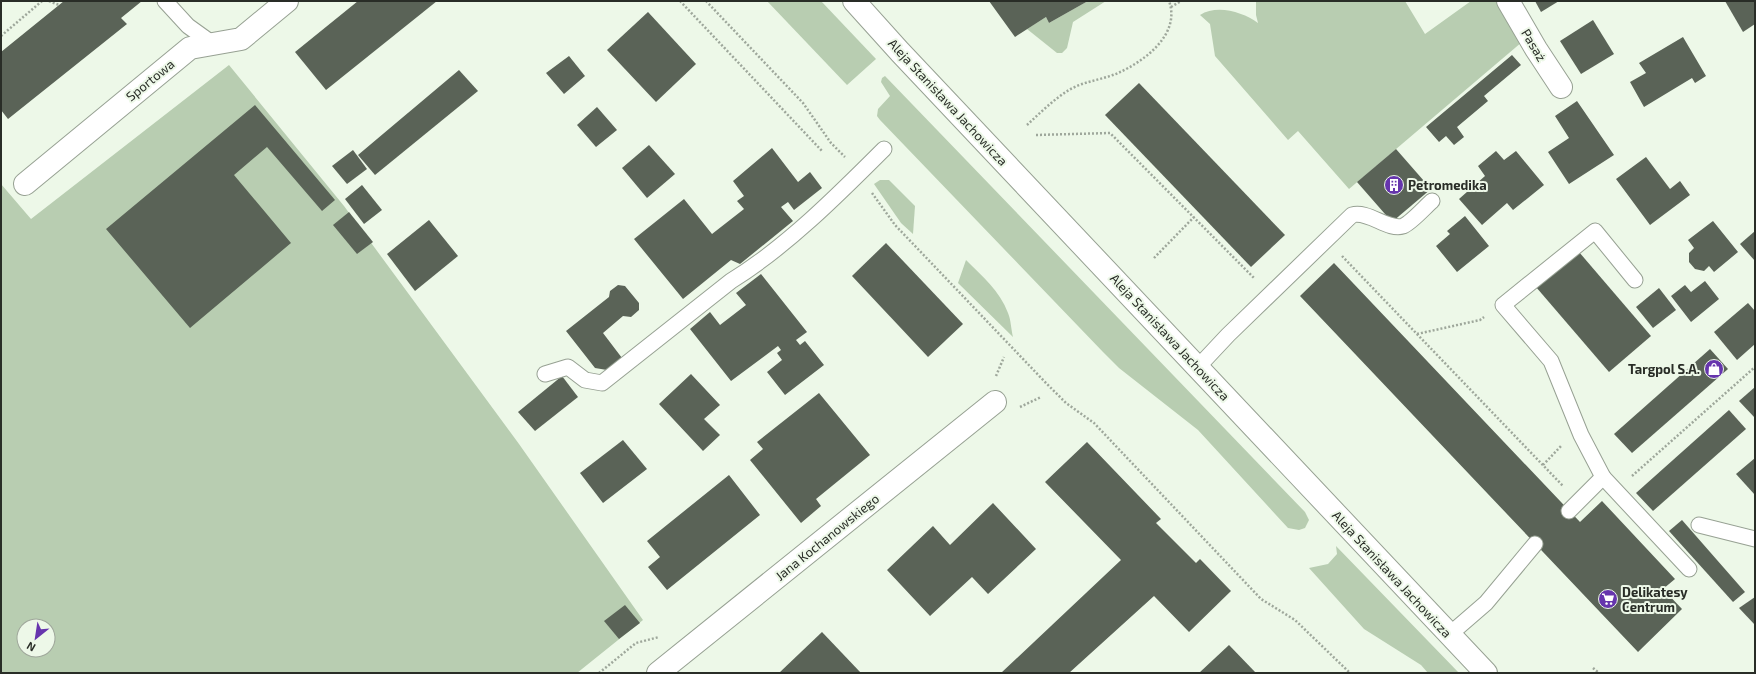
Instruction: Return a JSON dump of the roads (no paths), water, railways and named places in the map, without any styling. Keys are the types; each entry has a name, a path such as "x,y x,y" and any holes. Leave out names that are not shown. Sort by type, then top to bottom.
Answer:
{"main road":[{"name":"Sportowa","path":"25,184 190,48 241,39 287,1"},
{"name":"Aleja Stanisława Jachowicza","path":"854,1 900,52 1486,673"},
{"name":"Pasaż","path":"1508,1 1536,49 1562,87"},
{"name":"Jana Kochanowskiego","path":"658,673 995,402"}],"lane":[{"path":"165,1 188,26 213,44"},
{"path":"545,374 568,367 585,380 602,383 731,281 779,247 858,175 884,149"},
{"path":"1198,367 1270,294 1352,215 1360,214 1395,226 1405,226 1432,201"},
{"path":"1635,280 1595,231 1503,305 1551,361 1581,435 1603,477 1689,569"},
{"path":"1573,506 1603,477"},
{"path":"1699,525 1755,539"},
{"path":"1449,634 1486,603 1535,544"}],"place":[{"name":"Petromedika","path":"1394,185"},
{"name":"Targpol S.A.","path":"1714,369"},
{"name":"Delikatesy Centrum","path":"1608,599"}]}
